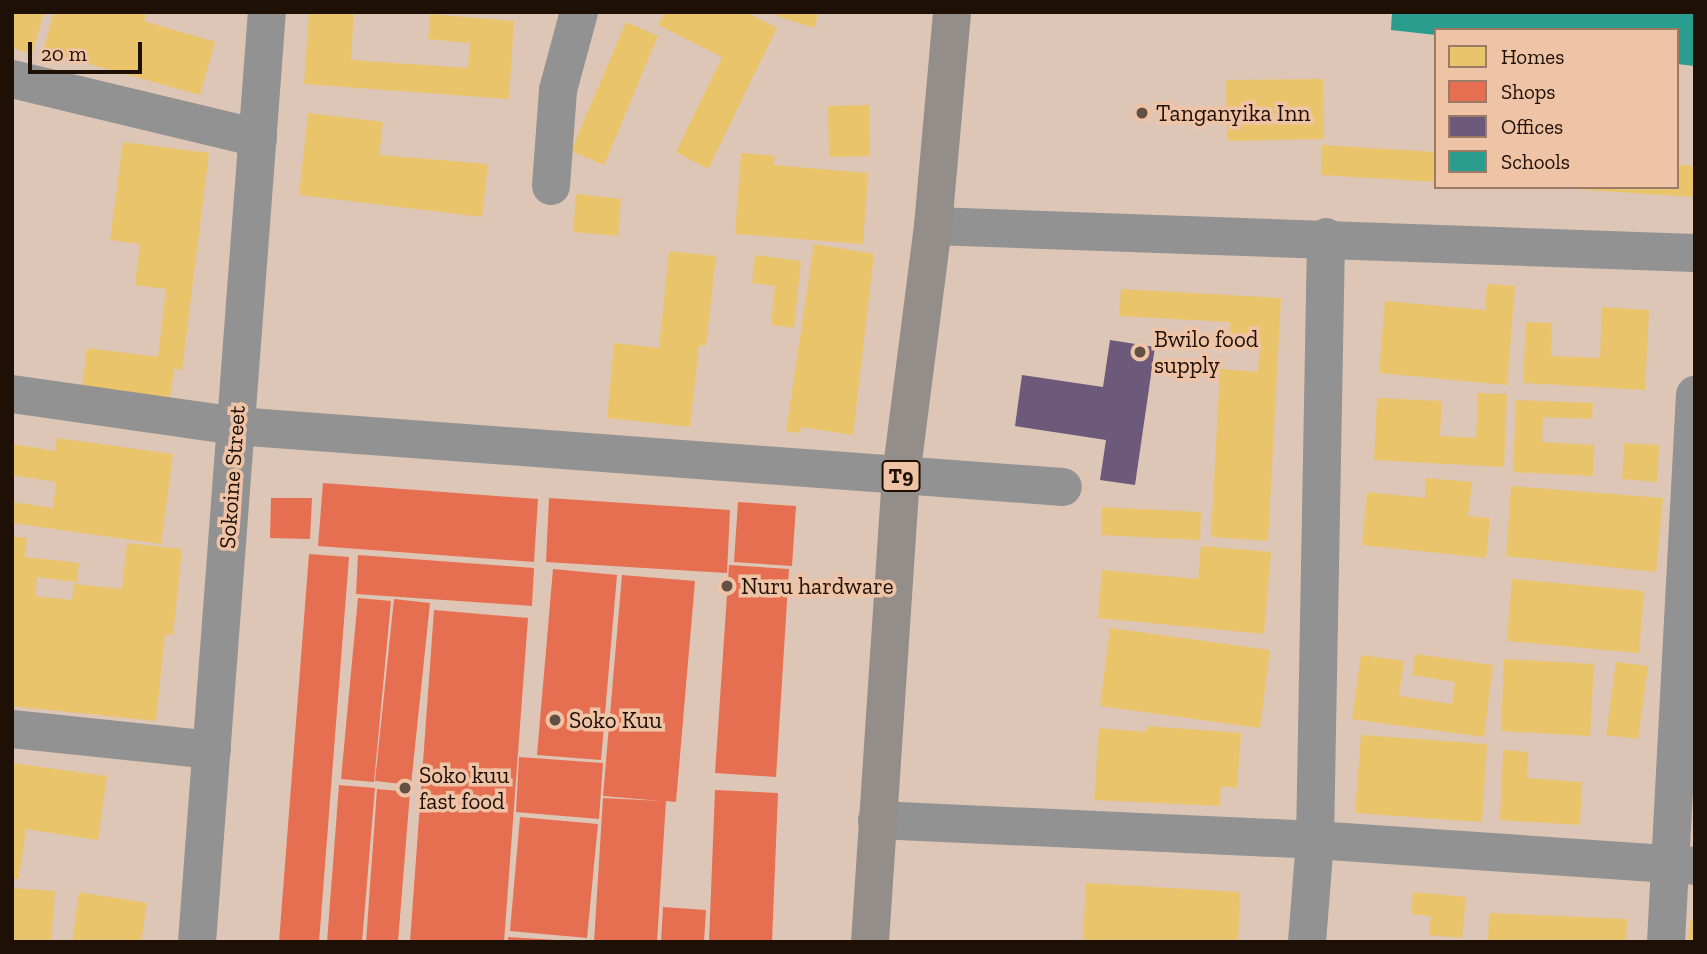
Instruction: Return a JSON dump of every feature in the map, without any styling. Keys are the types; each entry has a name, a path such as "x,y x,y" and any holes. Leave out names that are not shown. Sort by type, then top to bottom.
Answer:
{"highway":[{"name":"T9","path":"870,942 901,476 933,226 952,12"}],"street":[{"name":"Sokoine Street","path":"197,942 267,12"},
{"path":"551,186 558,90 579,12"},
{"path":"12,79 258,138"},
{"path":"933,226 1326,237 1695,253"},
{"path":"1307,942 1315,840 1326,237"},
{"path":"12,394 236,426 1063,487"},
{"path":"1666,942 1683,865 1695,395"},
{"path":"12,729 212,750"},
{"path":"877,820 1315,840 1683,865"}],"building: Homes":[{"path":"12,12 44,12 32,54 12,48"},
{"path":"54,12 147,12 144,21 215,42 200,95 43,51"},
{"path":"309,12 354,12 351,60 468,68 470,43 428,39 430,14 514,21 509,99 304,84"},
{"path":"665,12 745,12 777,28 708,169 676,152 722,57 658,25"},
{"path":"778,12 819,12 814,28 777,16"},
{"path":"626,22 658,36 604,165 571,151"},
{"path":"1323,79 1324,139 1227,141 1226,80"},
{"path":"869,105 870,156 829,157 828,106"},
{"path":"308,113 383,122 379,155 488,164 482,217 299,195"},
{"path":"123,142 209,153 182,370 174,369 170,398 82,387 87,348 158,357 166,289 135,285 140,244 110,240"},
{"path":"1322,145 1434,152 1434,182 1321,175"},
{"path":"741,153 775,156 773,165 868,173 863,244 735,234"},
{"path":"1679,165 1695,166 1695,197 1571,189 1679,189"},
{"path":"576,194 621,199 618,236 573,232"},
{"path":"814,244 874,254 853,435 801,427 800,433 786,431"},
{"path":"669,251 716,256 706,346 699,345 690,427 607,418 614,343 659,348"},
{"path":"755,255 801,261 794,328 771,325 775,286 752,283"},
{"path":"1487,284 1515,286 1507,385 1379,373 1385,301 1485,310"},
{"path":"1121,289 1281,298 1268,541 1211,537 1220,369 1258,372 1260,338 1230,337 1230,322 1119,316"},
{"path":"1602,307 1649,310 1645,390 1523,383 1526,322 1552,323 1551,356 1600,358"},
{"path":"1478,393 1507,394 1504,467 1374,460 1377,398 1442,401 1440,436 1476,438"},
{"path":"1516,400 1593,403 1592,419 1543,417 1542,442 1594,445 1593,476 1513,472"},
{"path":"57,438 173,454 161,544 12,523 12,502 53,508 56,482 12,475 12,444 55,451"},
{"path":"1624,443 1659,445 1657,482 1622,479"},
{"path":"1426,478 1472,482 1468,516 1490,518 1486,558 1362,545 1367,492 1425,498"},
{"path":"1511,486 1663,498 1656,572 1506,556"},
{"path":"1102,507 1201,512 1200,540 1101,535"},
{"path":"12,537 27,538 25,557 79,563 77,582 37,577 35,596 72,600 74,584 122,589 127,543 182,549 173,635 165,634 156,721 12,706"},
{"path":"1201,546 1271,552 1264,634 1098,618 1102,570 1198,579"},
{"path":"1512,579 1644,591 1639,653 1507,641"},
{"path":"1110,628 1270,650 1260,728 1100,706"},
{"path":"1415,654 1493,665 1484,737 1352,719 1361,655 1404,661 1399,696 1452,704 1455,682 1412,675"},
{"path":"1504,659 1594,664 1590,736 1501,731"},
{"path":"1616,662 1648,666 1638,739 1606,735"},
{"path":"1147,726 1241,733 1237,788 1221,786 1220,806 1094,800 1099,728 1146,732"},
{"path":"1361,735 1487,744 1482,822 1355,813"},
{"path":"1503,750 1528,752 1527,778 1582,782 1580,825 1500,820"},
{"path":"12,763 107,776 98,840 26,829 19,879 12,878"},
{"path":"1086,883 1240,892 1238,942 1083,942"},
{"path":"12,888 55,891 51,942 12,942"},
{"path":"79,892 147,903 141,942 72,942"},
{"path":"1413,892 1466,897 1462,938 1429,935 1431,916 1411,914"},
{"path":"1489,913 1627,919 1626,942 1488,942"},
{"path":"1690,920 1695,920 1695,942 1688,942"}],"building: Shops":[{"path":"323,483 538,499 534,562 318,546"},
{"path":"271,498 312,498 310,539 270,538"},
{"path":"549,498 730,510 727,573 546,562"},
{"path":"738,502 796,506 792,566 734,562"},
{"path":"309,554 349,557 319,942 279,942"},
{"path":"358,555 534,568 532,606 356,594"},
{"path":"729,565 789,569 776,777 715,773"},
{"path":"553,569 617,575 601,760 537,755"},
{"path":"622,575 695,581 676,802 666,801 657,942 594,942 603,798 662,801 603,796"},
{"path":"358,598 391,601 374,782 341,779"},
{"path":"394,599 430,603 411,785 375,781"},
{"path":"434,610 528,618 504,942 410,942"},
{"path":"519,757 603,763 599,819 516,812"},
{"path":"339,785 375,788 362,942 327,942"},
{"path":"377,789 410,792 398,942 366,942"},
{"path":"715,790 778,793 772,942 709,942"},
{"path":"520,817 598,824 587,938 510,931"},
{"path":"663,907 706,910 704,942 661,942"},
{"path":"508,937 557,940 557,942 508,942"}],"building: Offices":[{"path":"1110,340 1155,347 1135,485 1100,480 1106,440 1015,426 1022,375 1103,387"}],"building: Schools":[{"path":"1392,12 1695,12 1695,66 1679,64 1679,28 1434,28 1434,35 1391,30"}],"place":[{"name":"Tanganyika Inn","path":"1142,113"},
{"name":"Bwilo food supply","path":"1140,352"},
{"name":"Nuru hardware","path":"727,586"},
{"name":"Soko Kuu","path":"555,720"},
{"name":"Soko kuu fast food","path":"405,788"}]}
